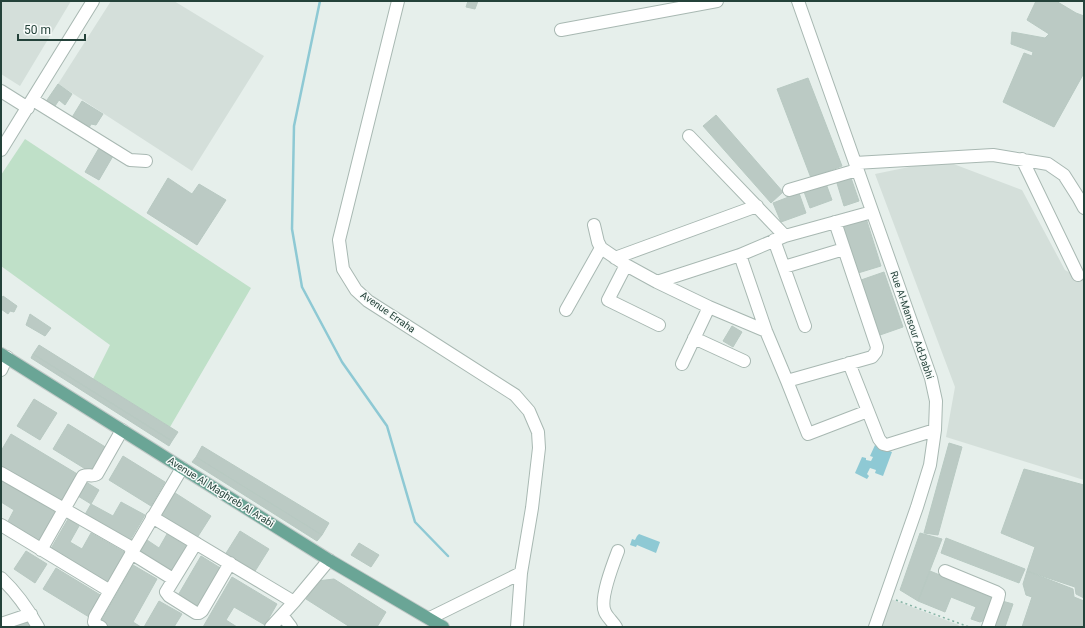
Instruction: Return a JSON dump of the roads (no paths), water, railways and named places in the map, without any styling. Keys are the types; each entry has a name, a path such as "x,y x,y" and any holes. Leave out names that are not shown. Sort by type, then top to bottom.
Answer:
{"main road":[{"name":"Avenue Al Maghreb Al Arabi","path":"4,355 329,560 443,627"}],"street":[{"path":"1,150 5,136 30,104 93,1"},
{"name":"Avenue Erraha","path":"398,1 339,240 343,269 356,290 368,301 515,395 529,411 538,432 539,448 532,508 521,573 516,627"},
{"path":"561,30 717,1"},
{"name":"Rue Al-Mansour Ad-Dabhi","path":"798,1 932,378 936,401 935,430 930,465 875,627"},
{"path":"1,91 30,104 130,160 146,161"},
{"path":"689,136 785,236"},
{"path":"789,190 856,166 993,155 1048,164 1064,175 1084,208"},
{"path":"1022,160 1078,275"},
{"path":"615,258 757,206"},
{"path":"657,282 740,254 785,236 872,212"},
{"path":"787,381 872,357 876,352 877,347 835,222"},
{"path":"594,225 601,248 626,265 709,307 766,331"},
{"path":"774,240 805,326"},
{"path":"566,310 601,248"},
{"path":"784,267 844,248"},
{"path":"740,254 766,331 808,434 868,411"},
{"path":"626,265 608,300 659,325"},
{"path":"682,364 709,307"},
{"path":"694,338 744,361"},
{"path":"1,370 4,355"},
{"path":"849,363 879,439 883,444 887,445 935,430"},
{"path":"41,550 83,476 94,476 97,474 122,430"},
{"path":"101,627 95,623 94,620 132,551 182,468"},
{"path":"1,473 64,509 173,578"},
{"path":"152,517 294,602"},
{"path":"1,525 110,591"},
{"path":"196,543 173,578 166,592 167,595 196,614 202,611 230,564"},
{"path":"616,627 604,611 604,595 610,572 618,551"},
{"path":"271,627 329,560"},
{"path":"945,571 999,594 988,627"},
{"path":"430,618 521,573"},
{"path":"1,578 31,614 38,627"},
{"path":"1,624 31,614"},
{"path":"282,615 291,627"}],"water":[{"path":"875,445 892,452 883,476 875,473 876,470 870,468 867,474 869,476 867,479 855,473 862,457 871,461 873,457 870,456"},
{"path":"639,534 660,542 656,553 637,545 636,547 630,545 632,539 635,540"}],"waterway":[{"path":"320,1 294,126 292,229 302,287 342,362 387,426 415,522 448,556"}]}
